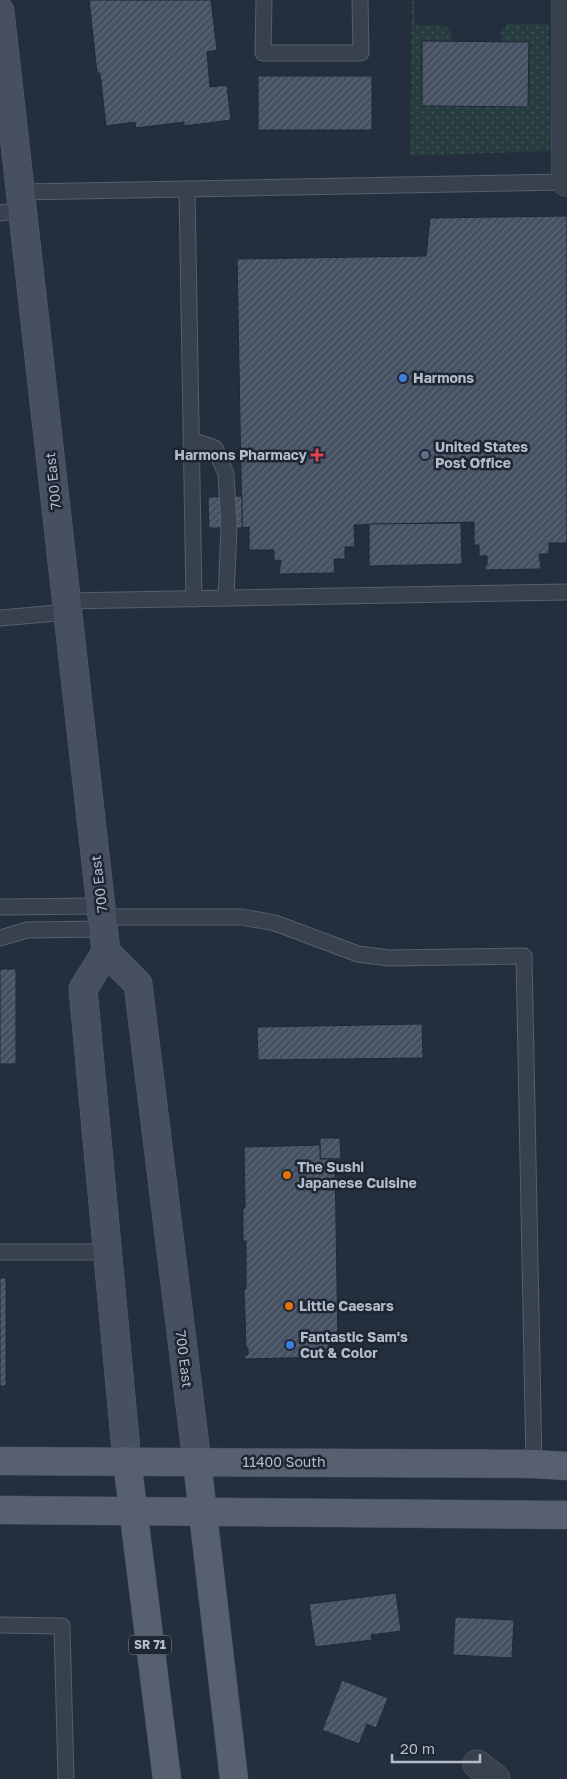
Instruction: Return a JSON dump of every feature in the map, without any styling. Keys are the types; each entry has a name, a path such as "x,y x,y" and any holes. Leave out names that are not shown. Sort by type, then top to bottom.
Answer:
{"main road":[{"name":"700 East","path":"0,11 14,205 67,607 103,926 138,984 234,1779"},
{"name":"SR 71","path":"103,926 83,989 127,1461 167,1779"},
{"name":"11400 South","path":"0,1461 534,1464 567,1466"},
{"path":"0,1510 567,1515"}],"street":[{"path":"566,0 566,182"}],"lane":[{"path":"264,0 264,52 360,52 360,0"},
{"path":"14,205 187,189 566,182"},
{"path":"187,189 194,599"},
{"path":"192,440 215,448 226,474 229,528 226,598"},
{"path":"0,618 67,607 194,599 567,592"},
{"path":"0,907 103,926"},
{"path":"0,938 27,930 242,917 275,923 340,949 373,957 524,956 534,1464"},
{"path":"0,1252 107,1252"},
{"path":"0,1625 62,1626 66,1779"}],"green space":[{"path":"412,0 414,0 415,25 445,26 449,29 452,41 422,41 422,106 528,107 529,42 501,41 501,33 507,24 549,24 552,151 410,156"}],"building":[{"path":"89,0 211,0 217,50 207,52 210,87 227,85 231,120 184,126 184,122 136,128 135,122 106,126 100,73 97,73"},
{"path":"422,41 529,42 528,107 422,106"},
{"path":"258,76 372,76 372,130 258,130"},
{"name":"Harmons","path":"567,216 567,543 549,543 549,554 539,554 541,569 485,570 487,556 479,556 479,545 474,545 474,522 354,525 355,547 345,547 345,559 334,559 335,573 279,574 281,560 274,561 274,550 249,550 249,527 242,528 237,259 426,256 430,218"},
{"path":"242,496 242,528 209,528 208,497"},
{"path":"461,523 462,564 369,566 369,524"},
{"path":"0,969 16,969 16,1064 0,1064"},
{"path":"422,1024 423,1058 258,1060 257,1027"},
{"path":"320,1138 340,1138 341,1159 320,1159"},
{"path":"320,1145 320,1159 335,1159 338,1344 328,1344 329,1353 332,1353 330,1357 246,1359 244,1355 248,1355 248,1348 246,1348 244,1289 246,1289 246,1241 243,1241 243,1208 245,1208 244,1147"},
{"path":"0,1278 6,1278 6,1386 0,1386"},
{"path":"396,1593 401,1631 371,1635 372,1640 315,1647 309,1604"},
{"path":"455,1617 514,1620 512,1658 453,1655"},
{"path":"342,1680 388,1698 376,1728 367,1724 359,1744 322,1730"}],"place":[{"name":"Harmons","path":"403,378"},
{"name":"Harmons Pharmacy","path":"317,455"},
{"name":"United States Post Office","path":"425,455"},
{"name":"The Sushi Japanese Cuisine","path":"287,1175"},
{"name":"Little Caesars","path":"289,1306"},
{"name":"Fantastic Sam's Cut & Color","path":"290,1345"}]}
